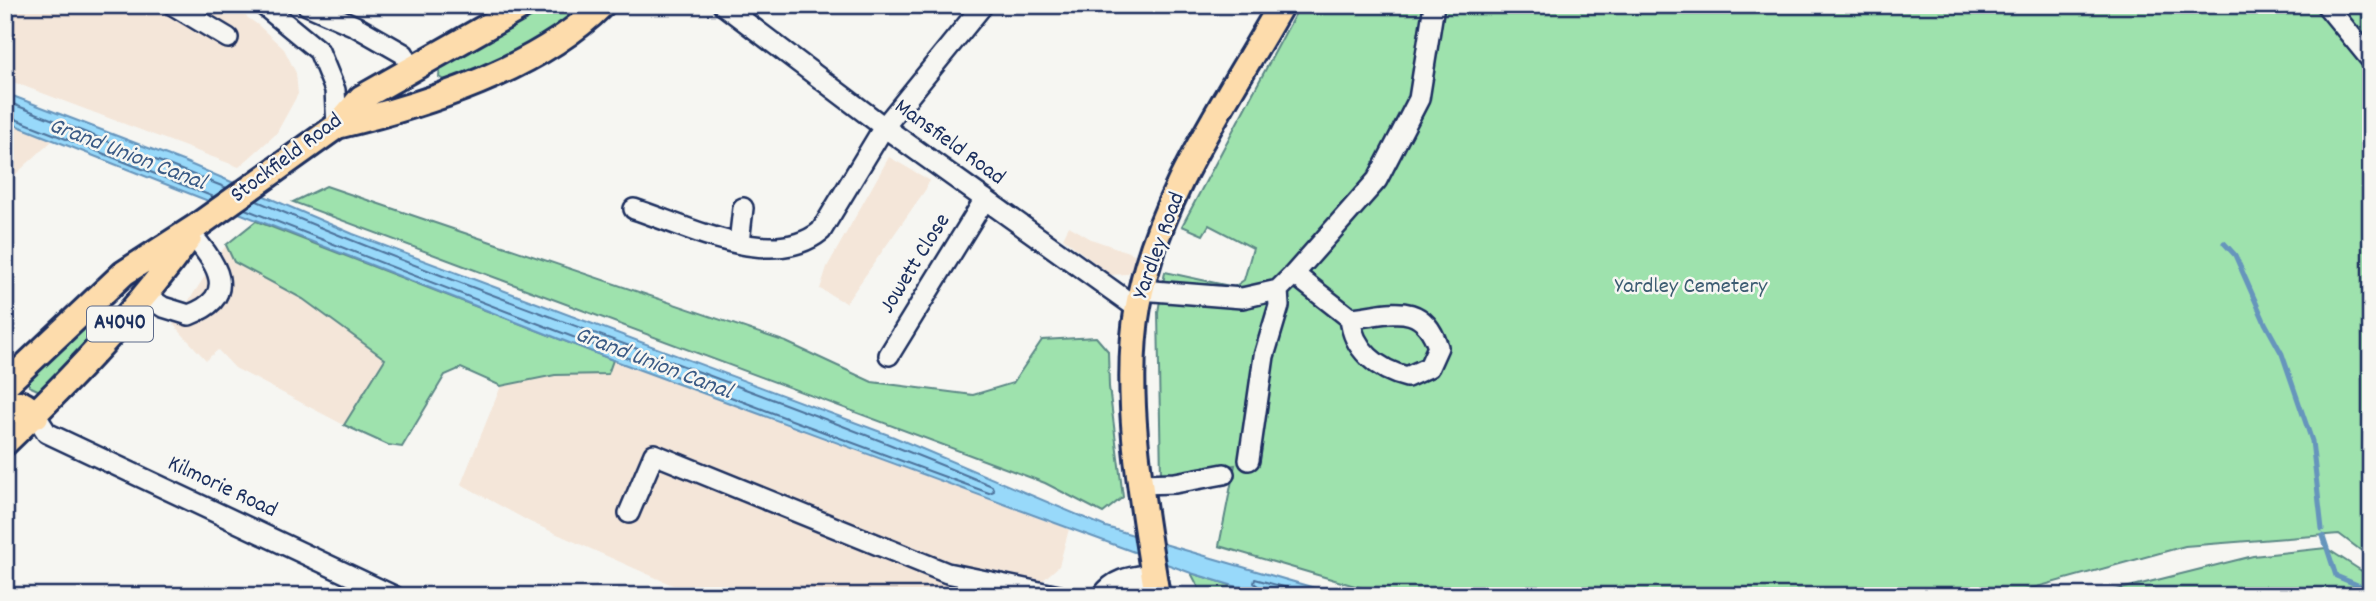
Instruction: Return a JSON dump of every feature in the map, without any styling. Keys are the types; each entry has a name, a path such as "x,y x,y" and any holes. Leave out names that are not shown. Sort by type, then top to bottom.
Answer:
{"main road":[{"name":"Stockfield Road","path":"5,385 124,273 198,226 337,127 361,98 525,5"},
{"name":"A4040","path":"337,127 429,99 518,63 552,44 602,5"},
{"name":"Yardley Road","path":"1155,579 1141,494 1133,379 1139,299 1158,237 1188,170 1281,5"},
{"path":"411,70 429,99"},
{"name":"Stockfield Road","path":"7,440 36,416 146,296 198,226"},
{"path":"5,405 14,401 24,404 36,416"}],"street":[{"path":"173,5 228,38"},
{"path":"263,5 319,51 335,90 337,127"},
{"path":"307,5 355,26 404,54 411,70"},
{"name":"Mansfield Road","path":"715,5 728,9 884,127 985,199 1139,299"},
{"path":"634,209 739,243 764,248 808,242 821,231 884,127 983,5"},
{"path":"1139,299 1242,298 1278,290 1377,180 1419,99 1434,5"},
{"path":"2326,5 2335,20 2371,60"},
{"name":"Jowett Close","path":"889,355 985,199"},
{"path":"739,243 743,208"},
{"path":"146,296 163,307 188,315 214,298 220,287 219,271 198,226"},
{"path":"1294,274 1350,318"},
{"path":"1250,460 1264,356 1279,306 1278,290"},
{"name":"Kilmorie Road","path":"36,416 47,433 394,596"},
{"path":"629,513 654,454 947,573 1059,596"},
{"path":"1141,494 1175,483 1224,474"},
{"path":"1102,596 1107,588 1124,578 1155,579"}],"shaded area":[{"path":"5,5 230,5 258,25 284,49 296,73 298,94 276,134 239,167 5,79"},
{"path":"5,121 53,140 5,184"},
{"path":"889,157 929,180 926,189 846,303 820,289 827,267"},
{"path":"1069,226 1091,239 1140,256 1134,269 1126,274 1110,275 1063,238"},
{"path":"226,245 234,262 303,299 386,359 344,425 235,368 218,350 206,360 173,324"},
{"path":"613,360 1069,529 1059,566 1025,596 697,596 530,522 461,484 501,386 555,375 608,374"}],"green space":[{"path":"544,5 587,5 537,40 501,59 444,80 439,77 440,67"},
{"name":"Yardley Cemetery","path":"1300,5 2371,5 2371,558 2339,534 2185,546 2004,596 1389,596 1219,546 1235,465 1161,476 1158,312 1165,272 1234,287 1244,280 1253,248 1209,225 1203,235 1182,226"},
{"path":"326,186 786,342 872,382 973,395 1013,383 1042,340 1096,337 1108,351 1109,387 1123,497 1103,513 1045,483 293,202"},
{"path":"256,221 613,360 608,374 555,375 501,386 461,368 445,375 402,447 388,445 344,425 385,359 303,299 234,262 226,245"},
{"path":"88,319 98,319 104,331 42,392 29,386 29,381"},
{"path":"2326,548 2371,577 2371,596 2093,596 2253,556"},
{"path":"1191,573 1267,596 1203,596"}],"water":[{"name":"Grand Union Canal","path":"5,93 185,162 353,234 894,437 1106,527 1342,596 1267,596 1191,573 613,360 5,121"}],"waterway":[{"path":"2224,243 2235,255 2282,354 2312,441 2322,529"},
{"path":"2323,536 2336,576 2360,586 2359,596"}]}
